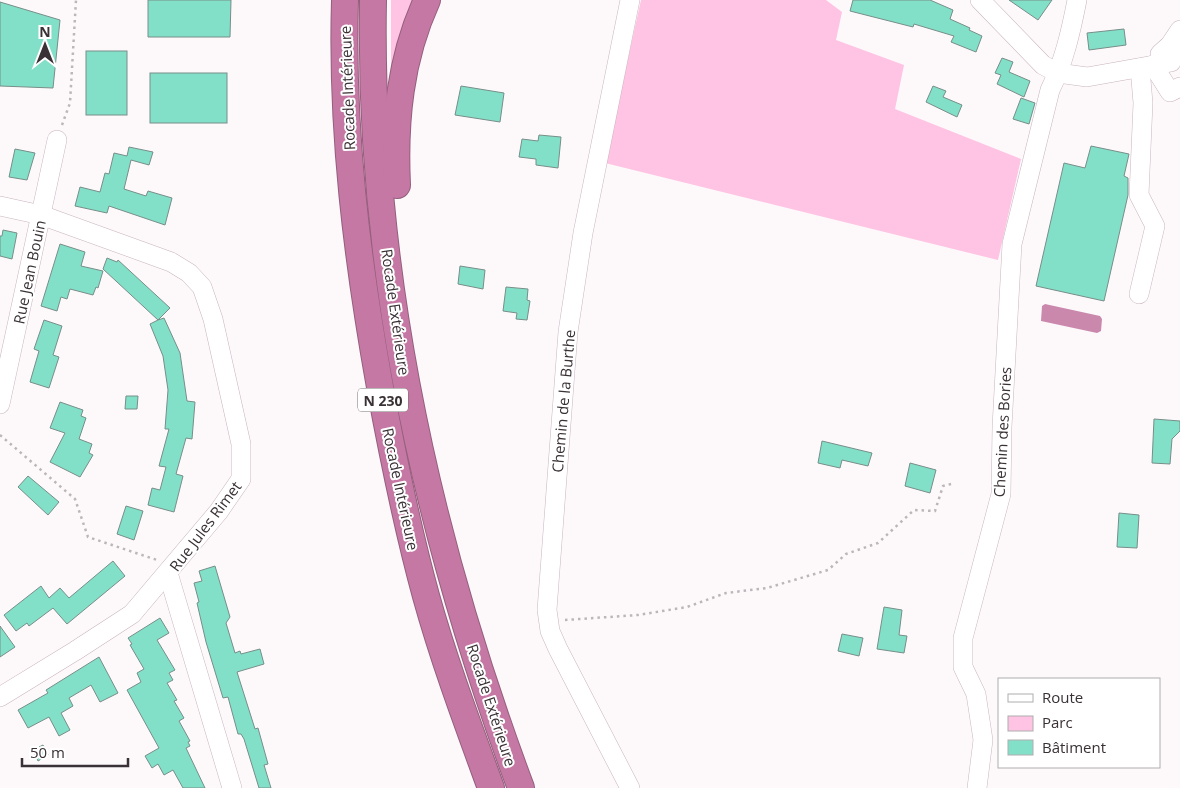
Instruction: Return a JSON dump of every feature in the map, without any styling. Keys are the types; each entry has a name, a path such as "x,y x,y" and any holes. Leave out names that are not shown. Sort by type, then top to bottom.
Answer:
{"highway":[{"path":"329,0 329,39 337,120 352,201"},
{"name":"Rocade Intérieure","path":"345,0 344,36 352,201 363,293 400,494 426,597 491,788"},
{"name":"Rocade Extérieure","path":"373,0 376,119 381,200 392,291 408,396 428,488 453,586 501,735 521,788"},
{"path":"408,396 397,180 397,122 402,79 412,37 427,0"}],"street":[{"name":"Chemin de la Burthe","path":"630,0 583,233 568,332 547,587 550,631 630,788"},
{"path":"980,0 1043,65 1058,73 1087,77 1171,62 1180,48"},
{"name":"Chemin des Bories","path":"977,788 983,740 976,694 963,667 963,638 1002,494 1002,427 1012,244 1050,90 1058,73 1077,0"},
{"path":"1139,294 1155,226 1138,195 1147,66 1170,45 1180,30"},
{"path":"1147,66 1170,92 1180,87"},
{"name":"Rue Jean Bouin","path":"0,404 56,140"},
{"name":"Rue Jules Rimet","path":"0,206 41,215 171,262 189,273 202,287 213,319 225,365 241,444 241,479 219,511 171,569 232,788"},
{"path":"0,697 132,614 171,569"}],"path":[{"path":"56,140 70,103 76,0"},
{"path":"0,435 75,499 88,537 171,569"},
{"path":"548,620 638,615 687,607 726,593 767,588 828,570 846,554 878,543 914,510 934,511 943,486 955,483"}],"green space":[{"path":"391,0 416,0 391,75"},
{"path":"641,0 826,0 842,12 836,40 904,65 895,109 1021,159 998,260 605,163"}],"shaded area":[{"path":"1045,304 1100,316 1102,319 1101,331 1097,333 1041,321 1042,306"}],"building":[{"path":"148,0 231,0 230,37 148,37"},
{"path":"853,0 930,0 953,10 950,19 982,36 976,52 951,42 954,36 914,24 913,27 850,11"},
{"path":"1009,0 1052,0 1038,20"},
{"path":"0,2 60,20 53,88 0,86"},
{"path":"1124,29 1126,45 1089,50 1087,33"},
{"path":"86,51 127,51 127,115 86,115"},
{"path":"1002,58 1013,62 1009,72 1030,81 1024,97 997,84 1001,75 995,73"},
{"path":"150,73 227,73 227,123 150,123"},
{"path":"461,86 504,93 500,122 455,115"},
{"path":"933,86 946,91 943,97 962,105 957,117 926,102"},
{"path":"1021,98 1035,103 1029,124 1013,119"},
{"path":"539,135 561,137 558,168 536,165 536,159 519,157 522,139 538,141"},
{"path":"1091,146 1129,154 1124,176 1128,178 1128,195 1104,301 1036,286 1064,163 1085,168"},
{"path":"129,147 153,152 149,165 131,160 124,189 146,196 148,191 172,198 165,225 109,206 107,213 75,206 80,187 100,192 105,173 109,174 114,153 127,156"},
{"path":"15,149 35,153 27,180 9,177"},
{"path":"3,230 17,233 12,259 0,256 0,236 2,236"},
{"path":"60,244 85,252 81,266 103,271 98,288 96,287 93,295 70,289 67,299 61,297 57,311 41,306"},
{"path":"107,258 117,262 118,260 170,308 158,320 103,269"},
{"path":"460,266 485,270 483,289 458,284"},
{"path":"506,287 528,289 527,300 530,301 527,320 516,319 517,313 503,311"},
{"path":"164,318 180,353 187,401 195,402 192,439 186,438 176,474 183,476 174,512 148,505 152,488 160,490 166,467 159,466 169,429 165,429 168,390 163,356 150,324"},
{"path":"44,320 62,326 53,355 59,357 49,388 30,382 39,351 34,349"},
{"path":"126,396 138,396 137,409 125,409"},
{"path":"60,402 83,410 81,416 86,418 79,439 92,444 89,453 93,455 80,477 50,462 65,433 50,428"},
{"path":"1154,419 1180,421 1180,431 1172,439 1170,464 1152,463"},
{"path":"822,441 872,453 868,466 842,460 840,468 818,463"},
{"path":"910,463 936,470 930,493 905,486"},
{"path":"28,476 59,502 48,515 18,487"},
{"path":"126,506 143,511 134,540 117,534"},
{"path":"1119,513 1139,515 1137,548 1117,547"},
{"path":"113,561 125,576 67,624 53,608 29,626 27,623 16,631 4,615 41,586 49,598 60,588 69,598"},
{"path":"215,566 230,617 226,623 235,653 240,651 241,654 260,649 264,664 237,672 255,729 258,728 268,764 264,765 271,788 259,788 244,739 241,734 238,734 228,697 223,698 206,642 194,583 202,581 199,571"},
{"path":"884,607 902,610 899,635 907,636 904,653 877,649"},
{"path":"160,618 169,633 157,640 175,670 169,673 173,680 167,683 177,700 174,701 184,718 179,721 190,741 188,742 190,746 186,748 205,788 183,788 173,770 164,775 158,764 152,768 145,756 159,748 127,690 141,682 137,673 144,669 128,638"},
{"path":"0,626 15,647 0,657"},
{"path":"842,634 863,638 859,656 838,651"},
{"path":"99,657 118,693 100,702 91,685 69,698 73,706 61,713 70,730 59,736 49,717 28,728 18,710 48,693 46,690"},
{"path":"43,745 48,755 38,761 33,750"}]}
